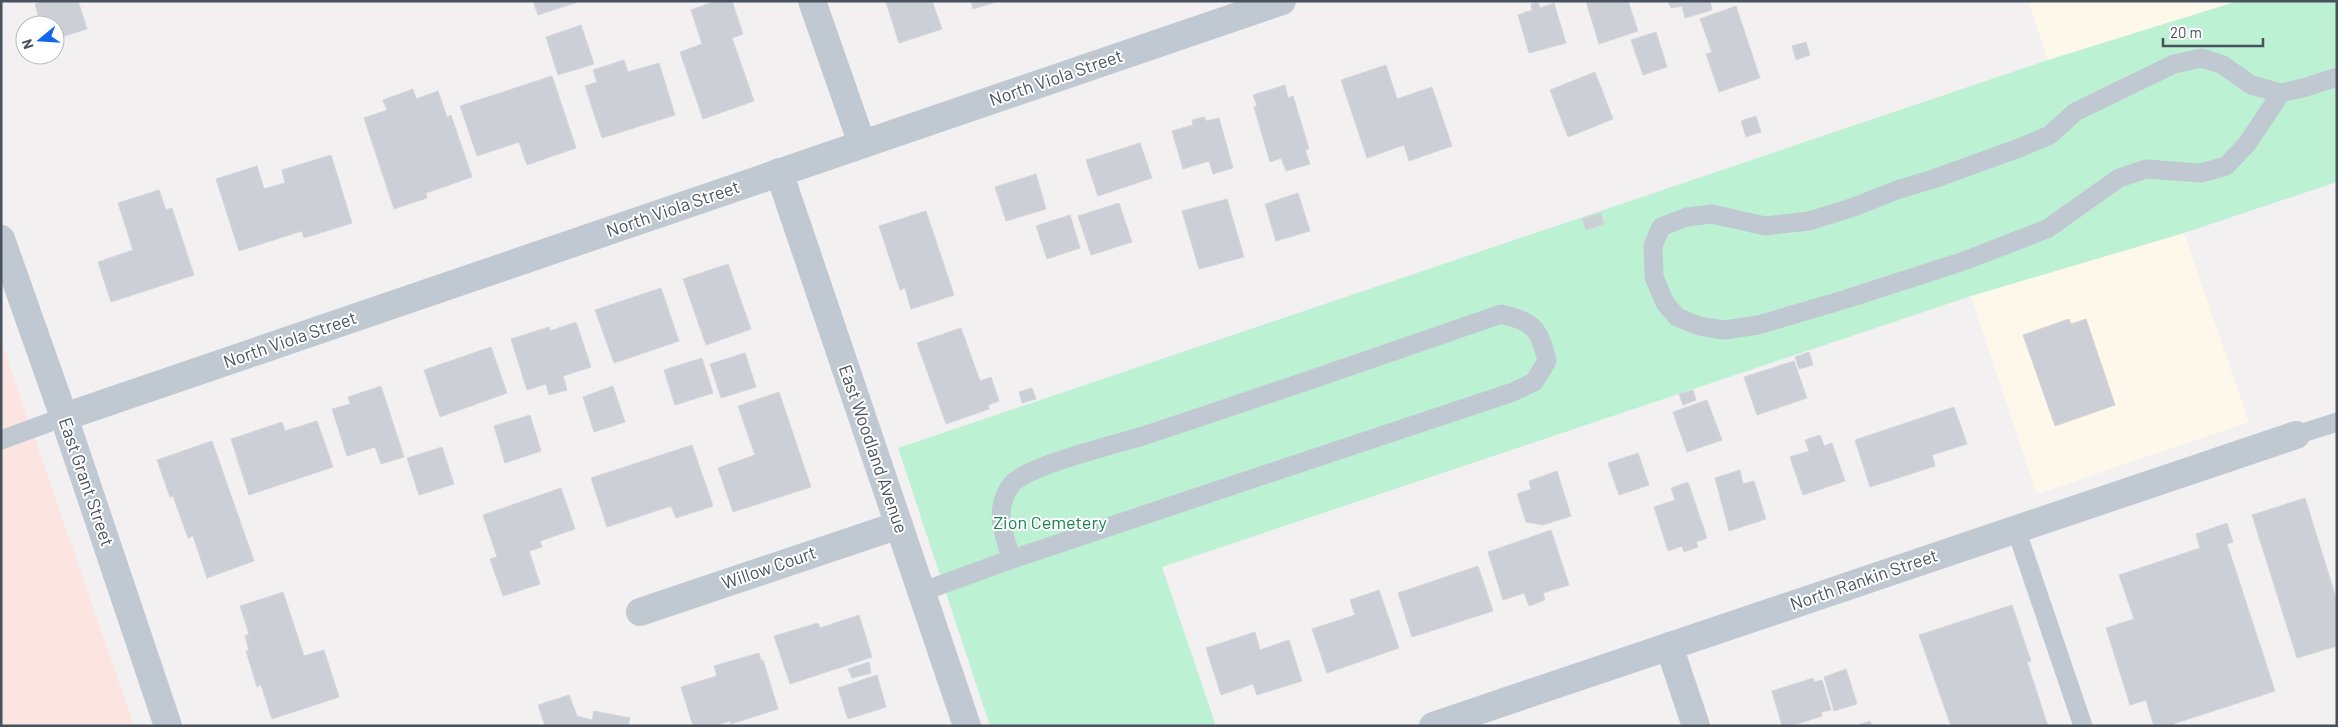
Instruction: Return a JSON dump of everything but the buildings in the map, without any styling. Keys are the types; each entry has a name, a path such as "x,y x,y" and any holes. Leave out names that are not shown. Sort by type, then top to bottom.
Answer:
{"street":[{"path":"812,1 862,144"},
{"name":"North Viola Street","path":"64,418 1282,1"},
{"name":"East Woodland Avenue","path":"779,172 967,726"},
{"name":"East Grant Street","path":"1,239 64,418 168,726"},
{"name":"North Rankin Street","path":"1433,726 2296,435"},
{"name":"Willow Court","path":"640,612 899,525"},
{"path":"1669,646 1696,726"}],"lane":[{"path":"2281,93 2247,144 2226,166 2201,173 2146,169 2119,178 2046,229 1961,262 1816,308 1758,324 1724,330 1699,326 1677,317 1665,303 1654,277 1653,246 1661,227 1687,217 1712,214 1765,226 1809,221 1845,210 2050,135 2075,112 2174,64 2202,58 2223,65 2251,85 2281,93 2337,77"},
{"path":"922,592 1012,559 1513,392 1534,382 1547,361 1541,337 1523,320 1501,314 1145,435 1039,468 1013,483 1002,501 1000,528 1012,559"},
{"path":"1,440 64,418"},
{"path":"2296,435 2337,422"},
{"path":"2016,529 2083,726"}],"shaded area":[{"path":"2028,1 2238,1 2048,60"},
{"path":"2184,233 2249,422 2037,494 1971,296"},
{"path":"1,341 134,726 1,726"}],"green space":[{"name":"Zion Cemetery","path":"2238,1 2337,1 2337,182 2184,233 1971,296 1162,567 1216,726 990,726 898,448 2048,60"}]}
